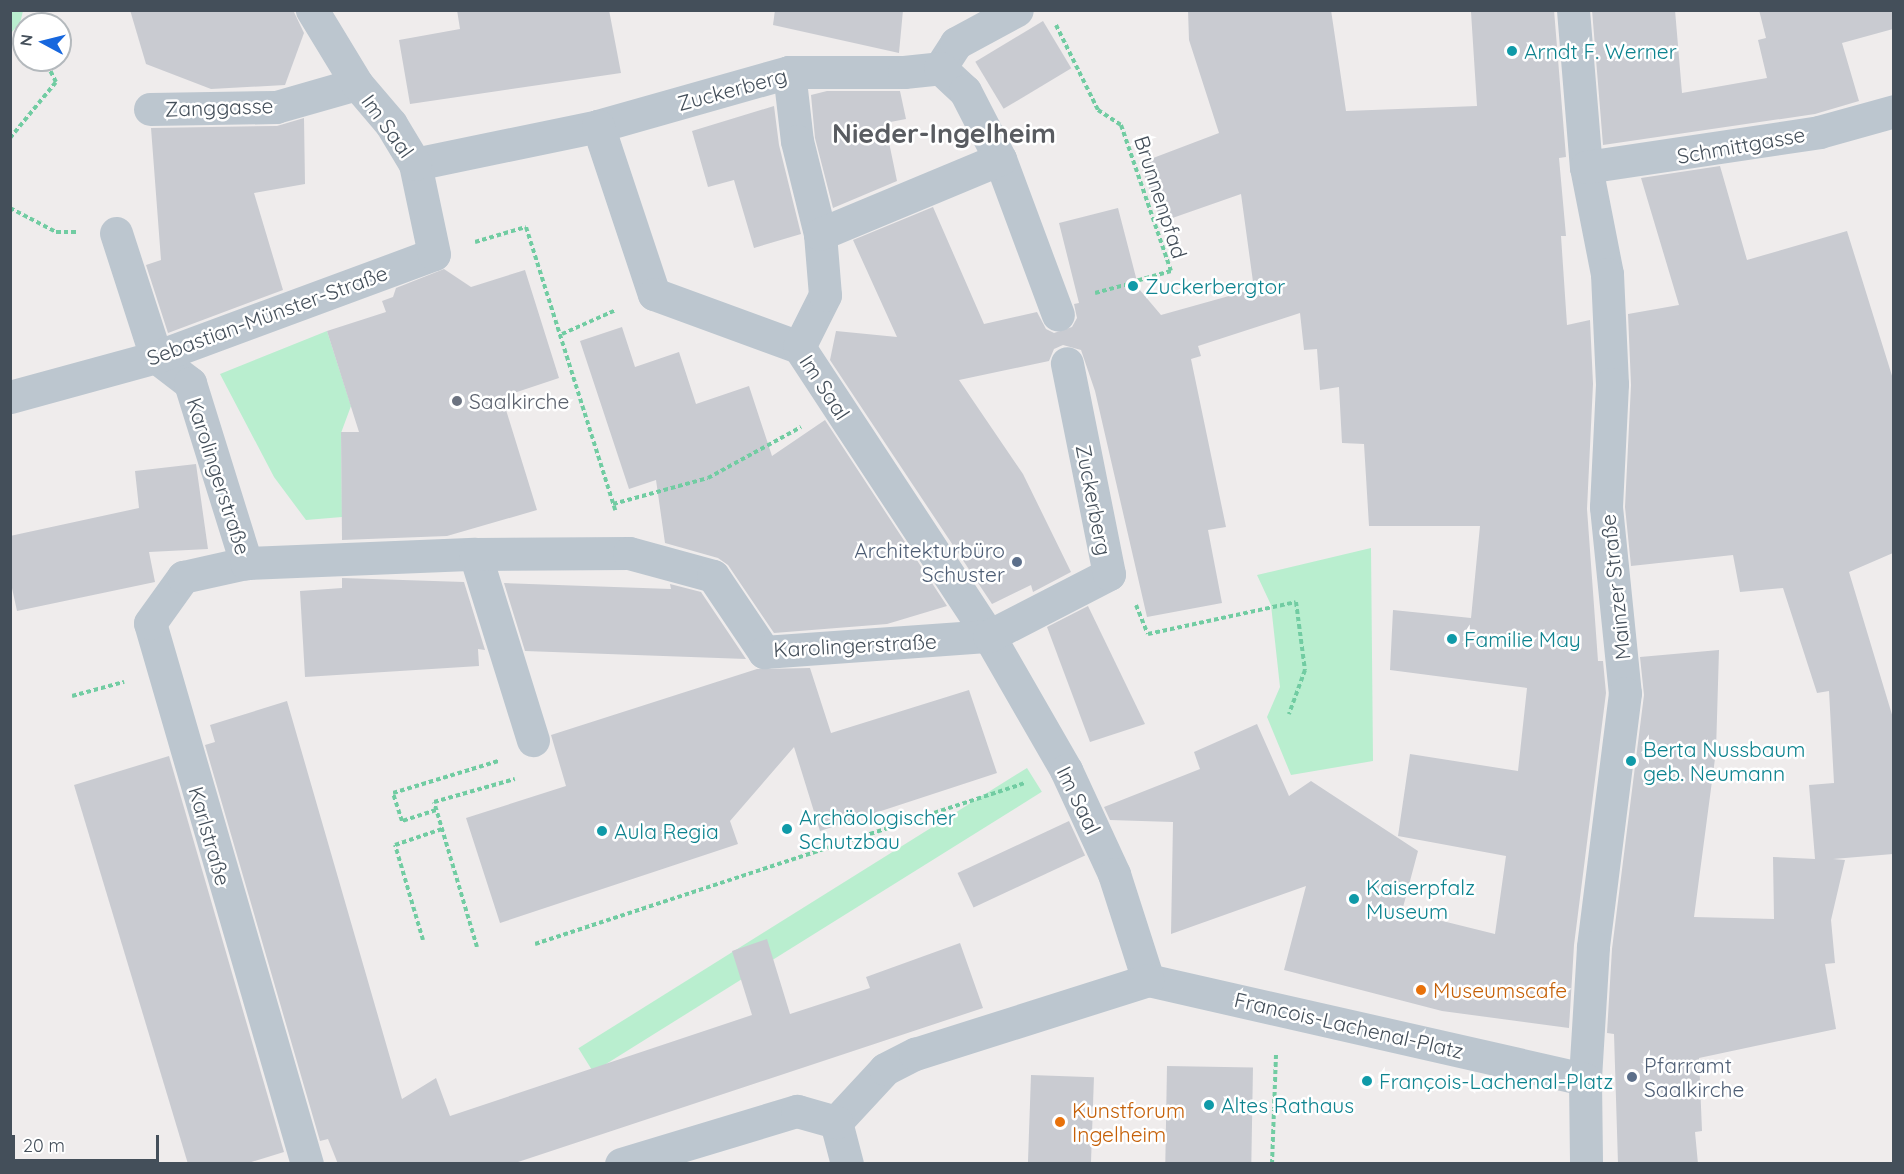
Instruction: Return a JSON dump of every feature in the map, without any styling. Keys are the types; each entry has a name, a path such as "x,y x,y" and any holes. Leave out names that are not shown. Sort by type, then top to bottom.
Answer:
{"street":[{"name":"Im Saal","path":"312,10 357,84 391,124 415,164 598,126"},
{"path":"1017,10 956,43 940,68 964,91 1000,159 1058,315"},
{"name":"Mainzer Straße","path":"1573,10 1586,167 1607,274 1612,384 1606,507 1625,693 1593,947 1585,1079 1586,1164"},
{"name":"Zuckerberg","path":"598,126 789,72 904,72 940,68"},
{"path":"789,72 797,141 820,234 825,295 799,347"},
{"name":"Zanggasse","path":"150,109 276,107 357,84"},
{"name":"Schmittgasse","path":"1586,167 1819,132 1893,111"},
{"path":"598,126 654,294"},
{"path":"820,234 1000,159"},
{"path":"415,164 434,254"},
{"path":"116,233 156,357"},
{"name":"Sebastian-Münster-Straße","path":"10,397 156,357 434,254"},
{"name":"Im Saal","path":"654,294 799,347 989,636 1066,770 1114,874 1148,980"},
{"name":"Karolingerstraße","path":"156,357 190,383 246,563 475,554 629,553 713,576 764,652 989,636"},
{"name":"Zuckerberg","path":"989,636 1109,574 1066,363"},
{"path":"475,554 533,740"},
{"name":"Karlstraße","path":"246,563 183,577 150,623 162,671 307,1164"},
{"path":"836,1122 885,1069 915,1054 1148,980"},
{"name":"Francois-Lachenal-Platz","path":"1148,980 1585,1079"},
{"path":"621,1164 796,1111 836,1122"},
{"path":"836,1122 847,1164"}],"path":[{"name":"Brunnenpfad","path":"1054,20 1098,110 1121,125 1172,271 1133,282"},
{"path":"10,138 56,82 51,72"},
{"path":"10,208 56,232 116,233"},
{"path":"434,254 526,227 562,334 629,553"},
{"path":"562,334 654,294"},
{"path":"613,504 708,478 777,443 837,404"},
{"path":"1109,574 1132,594 1148,634 1296,602 1305,670 1289,714"},
{"path":"72,696 162,671"},
{"path":"436,810 402,821 393,793 503,759"},
{"path":"477,947 434,802 522,777"},
{"path":"535,944 1034,780"},
{"path":"423,940 395,845 442,829"},
{"path":"1272,1164 1277,1009"}],"green space":[{"path":"11,10 23,11 12,12 11,33"},
{"path":"327,331 351,406 341,433 342,517 306,520 274,477 220,374"},
{"path":"1371,548 1373,761 1291,775 1267,717 1280,687 1271,605 1257,575"},
{"path":"1027,768 1042,792 593,1072 578,1048"}],"building":[{"path":"130,10 293,10 304,33 285,85 211,89 146,64"},
{"path":"457,10 609,10 621,73 410,104 399,40 460,29"},
{"path":"775,10 903,10 899,53 773,25"},
{"path":"1188,10 1331,10 1346,111 1477,106 1471,12 1554,10 1566,157 1559,158 1566,236 1561,236 1567,325 1590,320 1593,384 1587,509 1598,661 1603,661 1606,693 1574,945 1569,1028 1442,1011 1284,970 1306,886 1171,934 1173,822 1110,820 1104,807 1200,769 1194,752 1257,724 1289,796 1311,781 1418,851 1402,911 1495,934 1506,856 1398,836 1410,754 1518,771 1527,688 1390,670 1393,610 1471,618 1480,526 1369,526 1364,444 1342,443 1339,387 1320,390 1317,349 1304,350 1300,313 1198,346 1201,356 1191,359 1226,527 1208,530 1222,603 1147,617 1095,391 1081,350 1063,345 1054,349 1049,361 959,380 1023,474 1071,572 1033,592 1031,585 992,604 830,360 836,331 897,337 853,240 933,207 984,324 1037,312 1046,329 1054,333 1072,327 1077,318 1074,304 1079,303 1059,223 1118,208 1139,289 1161,315 1254,289 1241,194 1161,222 1140,163 1219,133 1189,40"},
{"path":"1592,10 1675,10 1682,93 1767,78 1758,40 1766,38 1759,10 1893,10 1893,29 1842,43 1859,101 1815,114 1603,145"},
{"path":"1043,21 1071,68 1004,109 975,62"},
{"path":"827,91 900,91 906,119 885,123 897,181 833,208 815,138 811,95"},
{"path":"774,106 779,145 801,234 754,248 734,180 708,187 692,131"},
{"path":"304,118 305,184 254,193 283,290 168,333 146,265 161,260 151,128 277,126"},
{"path":"1720,166 1747,260 1847,231 1893,379 1893,553 1849,572 1893,718 1893,854 1833,859 1845,860 1831,920 1835,963 1825,964 1836,1029 1699,1058 1702,1131 1695,1132 1698,1164 1618,1164 1614,1034 1607,1033 1612,949 1644,695 1640,657 1719,650 1716,751 1694,917 1774,919 1773,857 1815,859 1809,785 1834,783 1829,691 1817,693 1783,588 1740,592 1733,555 1631,566 1625,507 1631,385 1628,314 1679,305 1641,178"},
{"name":"Saalkirche","path":"444,269 471,287 525,270 559,378 502,397 537,510 447,536 342,540 341,432 359,432 327,331 386,312 382,301 393,297 396,288"},
{"path":"622,327 635,367 679,352 696,404 749,386 772,456 825,420 947,606 887,624 774,633 728,565 718,558 665,543 656,480 629,489 580,341"},
{"path":"196,464 208,549 149,552 155,582 17,611 10,579 10,536 139,508 135,471"},
{"path":"342,578 464,582 485,650 478,649 479,666 305,677 300,591 342,588"},
{"path":"504,583 671,589 670,584 701,592 746,659 525,651"},
{"path":"1088,606 1145,724 1090,742 1047,627"},
{"path":"810,668 831,733 969,690 997,773 820,831 794,747 730,821 738,844 500,923 466,818 566,786 551,735 757,669"},
{"path":"287,701 402,1099 436,1078 450,1116 752,1015 732,951 767,939 790,1014 870,988 866,977 960,943 983,1008 512,1164 338,1164 328,1139 320,1141 205,745 215,742 210,725"},
{"path":"169,756 284,1152 245,1164 188,1164 74,785"},
{"path":"1069,821 1085,855 974,907 958,873"},
{"name":"Altes Rathaus","path":"1167,1066 1253,1068 1251,1164 1165,1164"},
{"path":"1031,1075 1094,1077 1091,1164 1028,1164"}],"place":[{"name":"Arndt F. Werner","path":"1512,51"},
{"name":"Zuckerbergtor","path":"1133,286"},
{"name":"Saalkirche","path":"457,401"},
{"name":"Architekturbüro Schuster","path":"1017,562"},
{"name":"Familie May","path":"1452,639"},
{"name":"Berta Nussbaum geb. Neumann","path":"1631,761"},
{"name":"Archäologischer Schutzbau","path":"787,829"},
{"name":"Aula Regia","path":"602,831"},
{"name":"Kaiserpfalz Museum","path":"1354,899"},
{"name":"Museumscafe","path":"1421,990"},
{"name":"Pfarramt Saalkirche","path":"1632,1077"},
{"name":"François-Lachenal-Platz","path":"1367,1081"},
{"name":"Altes Rathaus","path":"1209,1105"},
{"name":"Kunstforum Ingelheim","path":"1060,1122"}],"district":[{"name":"Nieder-Ingelheim","path":"944,134"}]}
